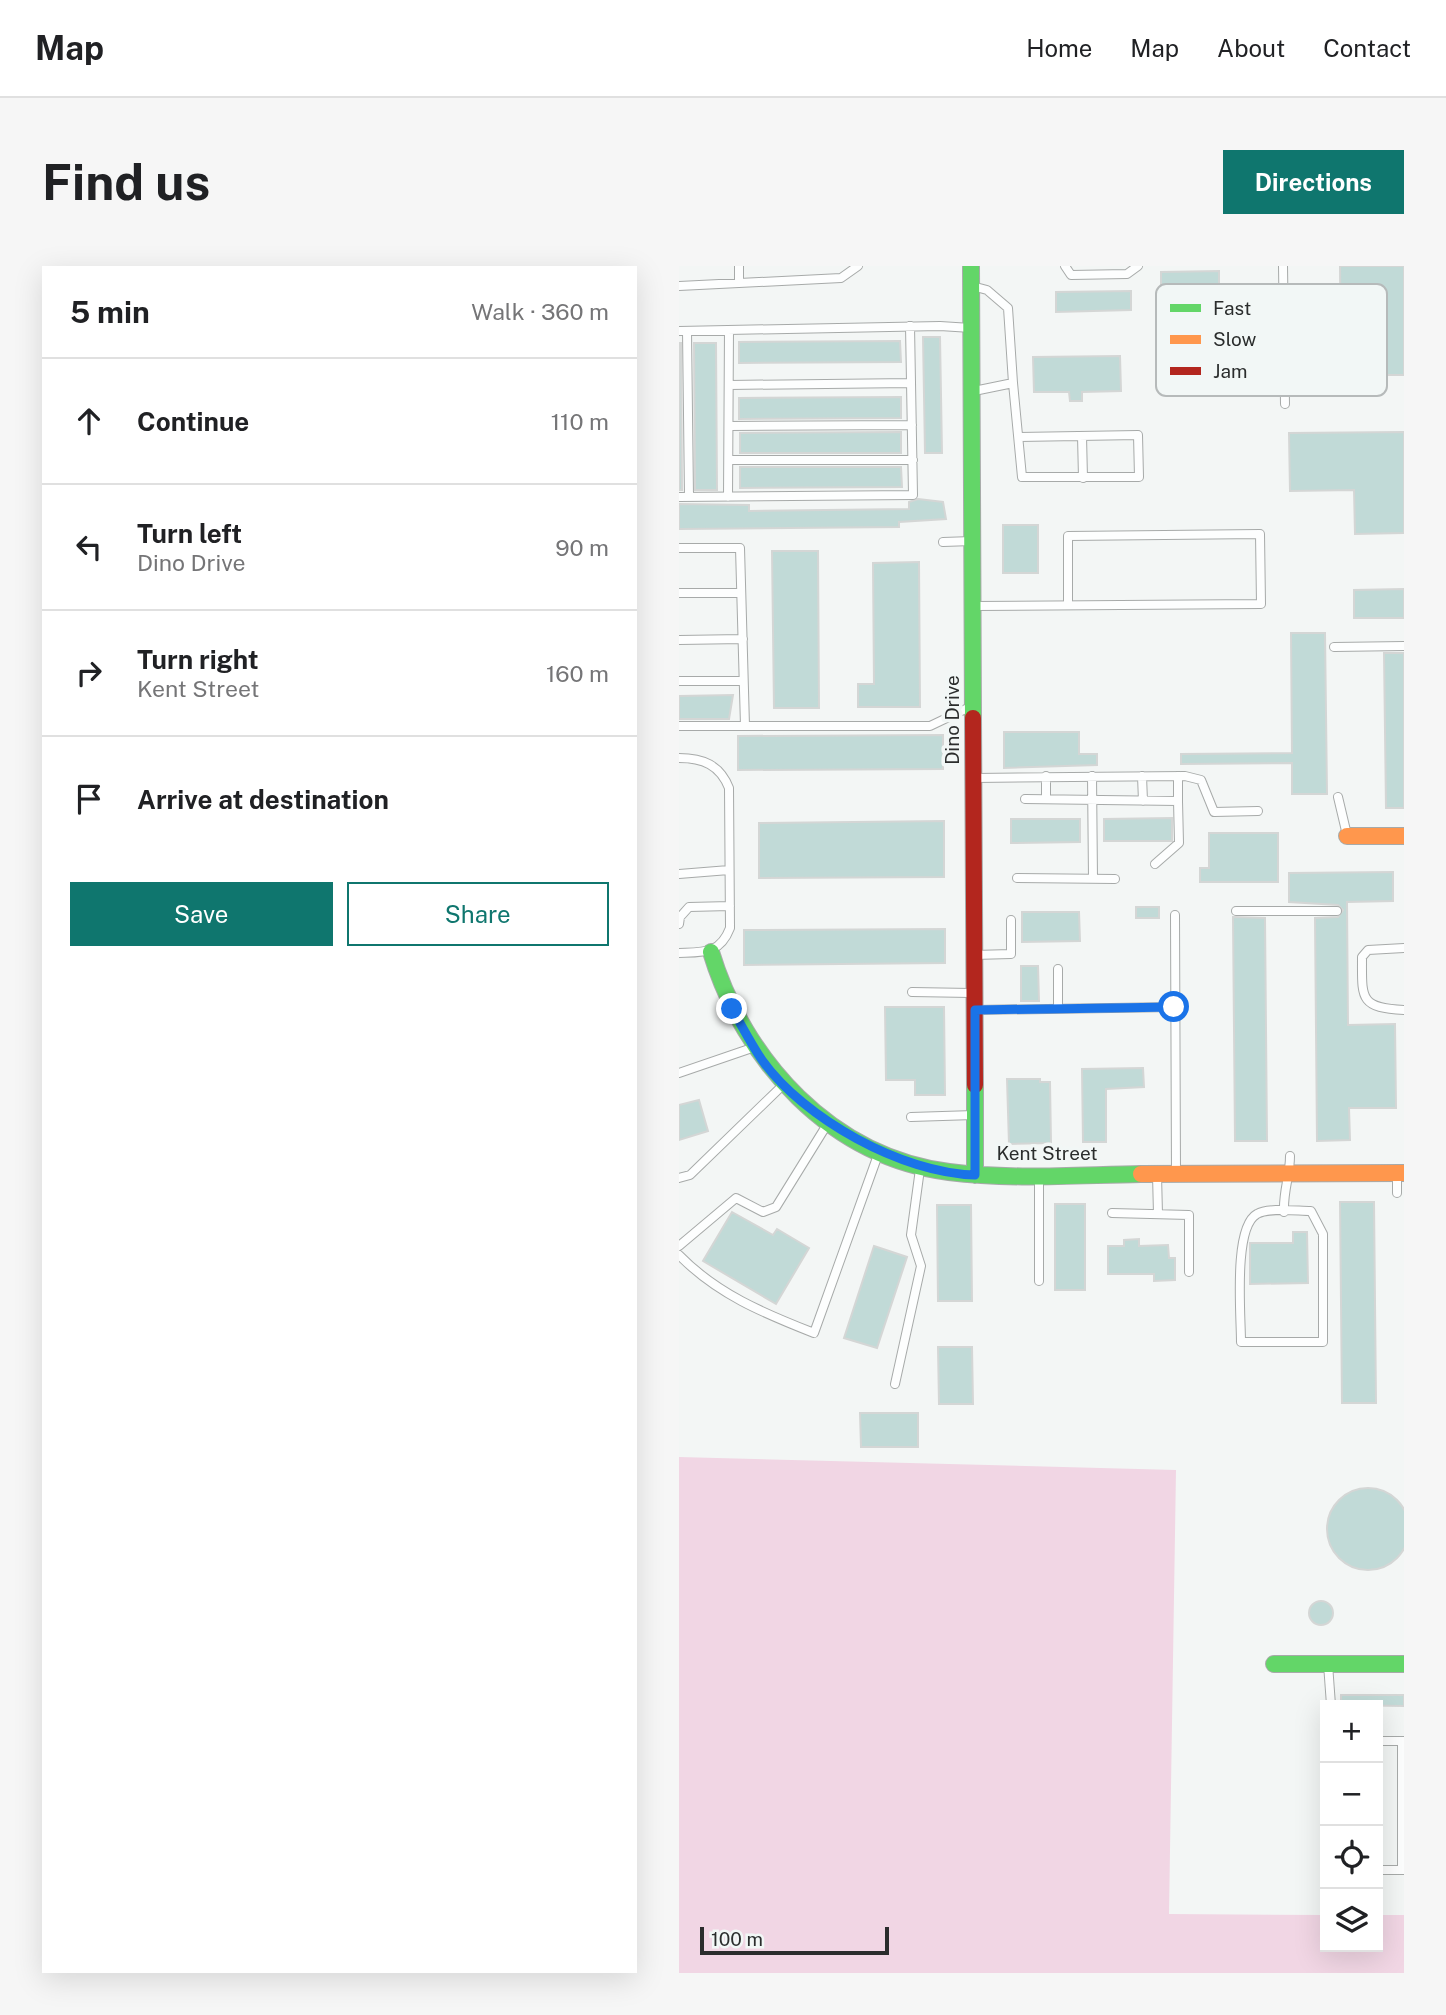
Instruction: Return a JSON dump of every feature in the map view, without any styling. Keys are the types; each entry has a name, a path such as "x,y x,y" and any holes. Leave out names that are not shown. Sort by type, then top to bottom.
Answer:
{"street":[{"name":"Dino Drive","path":"971,266 973,706 967,902 974,955 975,1175"},
{"path":"1347,836 1404,836"},
{"name":"Kent Street","path":"711,952 732,1009 754,1047 784,1084 829,1121 880,1149 920,1166 975,1175 1401,1173"},
{"path":"1274,1664 1404,1664"}],"lane":[{"path":"739,266 739,283"},
{"path":"679,286 841,278 858,266"},
{"path":"1065,266 1071,275 1127,274 1138,266"},
{"path":"1283,266 1283,284"},
{"path":"971,286 988,290 1008,308 1022,477 1139,477 1138,435 1019,438"},
{"path":"689,497 683,331 910,326 971,328"},
{"path":"679,497 913,495 910,326"},
{"path":"729,330 729,497"},
{"path":"729,385 911,383"},
{"path":"971,392 1013,383"},
{"path":"1285,396 1285,404"},
{"path":"729,426 912,425"},
{"path":"1082,436 1083,478"},
{"path":"729,460 913,460"},
{"path":"972,606 1261,604 1260,534 1068,536 1069,605"},
{"path":"943,542 972,541"},
{"path":"679,548 740,548 745,726"},
{"path":"679,593 741,593"},
{"path":"679,640 743,639"},
{"path":"1334,647 1404,646"},
{"path":"679,681 742,681"},
{"path":"679,726 930,726 973,706"},
{"path":"679,758 700,758 724,774 729,788 730,906 730,928 725,942 711,952 679,953"},
{"path":"1045,776 1046,799"},
{"path":"971,789 1045,776 1178,776 1201,780 1214,812 1258,811"},
{"path":"1093,776 1093,879"},
{"path":"1142,776 1143,801"},
{"path":"1155,864 1179,843 1178,776"},
{"path":"1338,797 1347,836"},
{"path":"1025,799 1178,801"},
{"path":"679,874 729,870"},
{"path":"1017,878 1115,879"},
{"path":"679,924 680,917 689,907 730,906"},
{"path":"1236,911 1337,911"},
{"path":"1175,915 1176,1174"},
{"path":"974,955 1011,954 1011,920"},
{"path":"1404,948 1368,950 1362,957 1362,995 1368,1003 1380,1009 1404,1010"},
{"path":"1058,969 1058,1008"},
{"path":"912,992 974,993"},
{"path":"975,1010 1174,1007"},
{"path":"679,1073 754,1047"},
{"path":"679,1178 690,1175 784,1084"},
{"path":"911,1117 974,1115"},
{"path":"679,1246 736,1198 764,1212 776,1207 829,1121"},
{"path":"679,1255 698,1274 749,1307 814,1333 880,1149"},
{"path":"1284,1212 1283,1188 1290,1173 1290,1156"},
{"path":"895,1384 921,1266 911,1235 920,1166"},
{"path":"1398,1193 1401,1173"},
{"path":"1157,1174 1158,1214"},
{"path":"1039,1175 1039,1281"},
{"path":"1311,1211 1323,1234 1323,1342 1241,1342 1242,1238 1249,1220 1258,1212 1284,1212 1311,1211"},
{"path":"1112,1213 1189,1215 1189,1272"},
{"path":"1328,1664 1331,1700"},
{"path":"1383,1741 1403,1741 1403,1870 1383,1870"}],"shaded area":[{"path":"679,1457 1176,1470 1169,1914 1320,1915 1320,1952 1383,1952 1383,1915 1404,1915 1404,1973 679,1973"}],"building":[{"path":"1340,266 1404,266 1404,375 1387,375 1387,284 1340,284"},
{"path":"1219,271 1219,284 1161,284 1161,272"},
{"path":"1131,291 1131,310 1056,312 1056,292"},
{"path":"923,337 940,337 942,453 925,453"},
{"path":"900,341 901,362 739,363 739,342"},
{"path":"681,343 682,490 679,490"},
{"path":"694,343 716,343 717,490 695,490"},
{"path":"1120,356 1121,391 1082,392 1082,401 1070,401 1069,392 1034,392 1033,357"},
{"path":"901,397 901,418 739,419 739,398"},
{"path":"901,432 901,453 740,453 740,433"},
{"path":"1404,432 1404,533 1355,534 1354,490 1290,491 1289,433"},
{"path":"740,467 901,467 902,487 740,488"},
{"path":"918,499 943,502 946,519 899,522 899,527 679,529 679,504 749,505 749,511 909,509 909,502"},
{"path":"1003,525 1038,525 1038,573 1003,573"},
{"path":"772,551 818,551 819,708 774,708"},
{"path":"919,562 920,707 858,707 858,684 874,684 873,563"},
{"path":"1404,589 1404,618 1354,618 1354,590"},
{"path":"1291,633 1325,633 1327,794 1292,794 1292,763 1181,764 1181,754 1292,753"},
{"path":"1384,653 1404,653 1404,808 1386,808"},
{"path":"733,695 729,719 679,719 679,696"},
{"path":"1004,732 1079,732 1079,754 1097,754 1097,765 1004,768"},
{"path":"943,735 943,769 738,770 738,736"},
{"path":"1172,818 1172,841 1104,841 1104,819"},
{"path":"1011,819 1080,819 1080,842 1011,843"},
{"path":"944,821 944,877 759,878 759,823"},
{"path":"1209,833 1278,833 1278,882 1200,882 1200,868 1209,868"},
{"path":"1393,872 1393,901 1347,902 1348,1025 1395,1024 1396,1108 1349,1108 1350,1140 1317,1141 1315,918 1338,917 1343,910 1338,905 1289,902 1289,873"},
{"path":"1136,907 1159,907 1159,918 1136,918"},
{"path":"1022,912 1079,912 1080,941 1022,942"},
{"path":"1233,917 1265,918 1267,1141 1235,1141"},
{"path":"945,929 945,963 744,965 744,930"},
{"path":"1021,966 1038,966 1039,1001 1021,1001"},
{"path":"885,1007 944,1007 945,1095 915,1095 915,1080 886,1080"},
{"path":"1143,1068 1144,1087 1106,1089 1106,1142 1083,1142 1082,1069"},
{"path":"1007,1079 1040,1079 1040,1082 1050,1082 1051,1143 1009,1144"},
{"path":"699,1100 708,1131 679,1140 679,1105"},
{"path":"1340,1202 1374,1202 1376,1403 1342,1403"},
{"path":"1055,1204 1085,1204 1085,1290 1055,1290"},
{"path":"937,1205 971,1205 972,1301 938,1301"},
{"path":"732,1212 773,1235 777,1229 809,1248 776,1304 703,1261"},
{"path":"1293,1232 1307,1232 1308,1283 1250,1284 1250,1243 1293,1243"},
{"path":"1139,1239 1139,1246 1168,1245 1169,1258 1175,1258 1175,1280 1154,1281 1154,1274 1108,1274 1108,1246 1124,1246 1124,1240"},
{"path":"874,1246 907,1257 877,1348 844,1338"},
{"path":"938,1347 972,1347 973,1404 939,1404"},
{"path":"860,1413 918,1413 918,1447 861,1447"},
{"path":"1368,1488 1384,1491 1397,1500 1406,1513 1409,1529 1406,1545 1397,1558 1384,1567 1368,1570 1352,1567 1339,1558 1330,1545 1327,1529 1330,1513 1339,1500 1352,1491"},
{"path":"1321,1601 1330,1604 1333,1613 1330,1622 1321,1625 1312,1622 1309,1613 1312,1604"},
{"path":"1341,1695 1404,1695 1404,1706 1383,1706 1383,1700 1341,1700"}],"traffic: fast":[{"path":"971,266 973,718"},
{"path":"711,952 726,992 746,1030 770,1066 798,1097 831,1125 867,1147 906,1163 949,1172 996,1176 1141,1174"},
{"path":"975,1085 975,1175"},
{"path":"1274,1664 1404,1664"}],"traffic: slow":[{"path":"1347,836 1404,836"},
{"path":"1141,1174 1404,1173"}],"traffic: jam":[{"path":"973,718 975,1085"}],"route":[{"path":"732,1009 763,1061 817,1113 866,1143 920,1166 975,1175 975,1010 1174,1007"}]}
